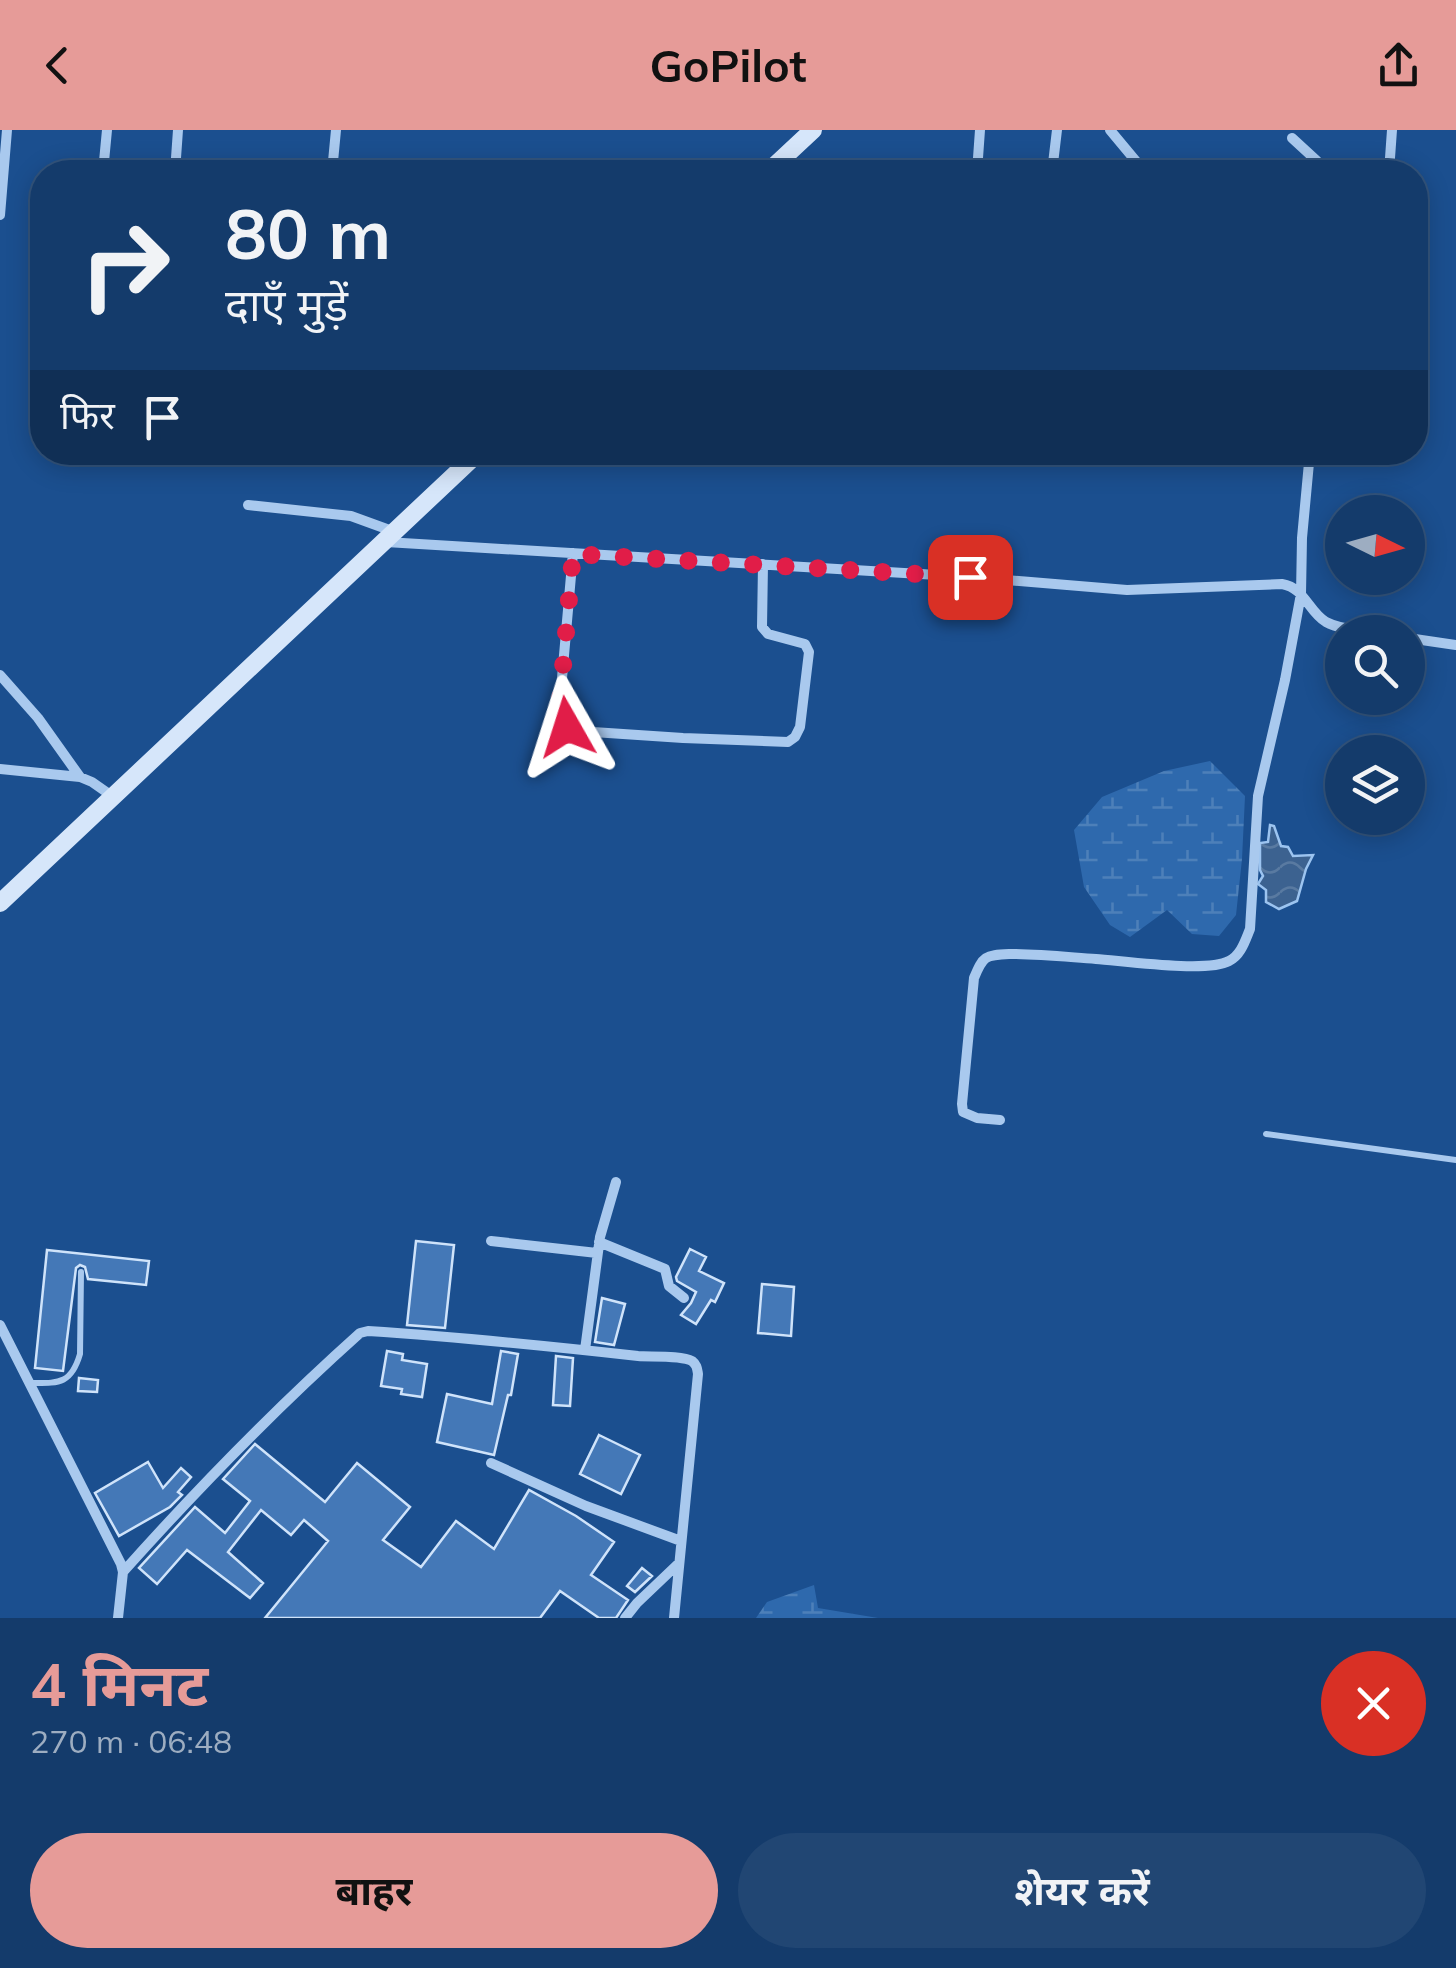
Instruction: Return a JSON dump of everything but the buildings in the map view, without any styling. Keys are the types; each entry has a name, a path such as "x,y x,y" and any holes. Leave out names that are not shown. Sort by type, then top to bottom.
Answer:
{"street":[{"path":"0,215 7,130"},
{"path":"104,160 107,130"},
{"path":"175,160 178,130"},
{"path":"333,160 336,130"},
{"path":"781,160 813,130"},
{"path":"977,160 980,130"},
{"path":"1053,160 1057,130"},
{"path":"1110,130 1134,160"},
{"path":"1389,160 1392,130"},
{"path":"1292,138 1315,160"},
{"path":"0,904 466,465"},
{"path":"1000,1120 968,1116 962,1104 974,978 982,960 1009,954 1176,966 1218,965 1239,953 1250,929 1258,796 1302,594 1308,465"},
{"path":"248,505 351,516 391,537 573,554 1127,590 1282,584 1293,586 1302,594 1325,622"},
{"path":"573,554 559,712 567,727 788,742 800,728 809,652 806,644 768,634 762,627 763,564"},
{"path":"1425,640 1456,645"},
{"path":"0,675 38,718 80,777"},
{"path":"0,768 80,777 112,796"},
{"path":"585,1350 598,1247 616,1182"},
{"path":"491,1241 598,1247 665,1269 669,1286 684,1298"},
{"path":"0,1324 118,1557 123,1572 118,1618"},
{"path":"123,1572 198,1487 360,1334 458,1337 685,1359 696,1366 674,1618"},
{"path":"491,1463 586,1506 681,1541"},
{"path":"625,1618 680,1562"}],"lane":[{"path":"1266,1134 1456,1160"},
{"path":"29,1384 65,1380 77,1366 81,1272"}],"green space":[{"path":"1210,761 1245,796 1236,915 1219,936 1192,934 1167,910 1130,937 1110,925 1084,887 1074,830 1102,797 1164,771"},
{"path":"814,1585 818,1608 878,1618 756,1618 767,1602"}],"water":[{"path":"1270,825 1274,826 1281,846 1288,847 1293,856 1313,855 1297,901 1279,909 1266,902 1266,890 1258,884 1263,876 1260,843 1268,842"}],"route":[{"path":"567,727 559,712 573,554 970,577"}]}
